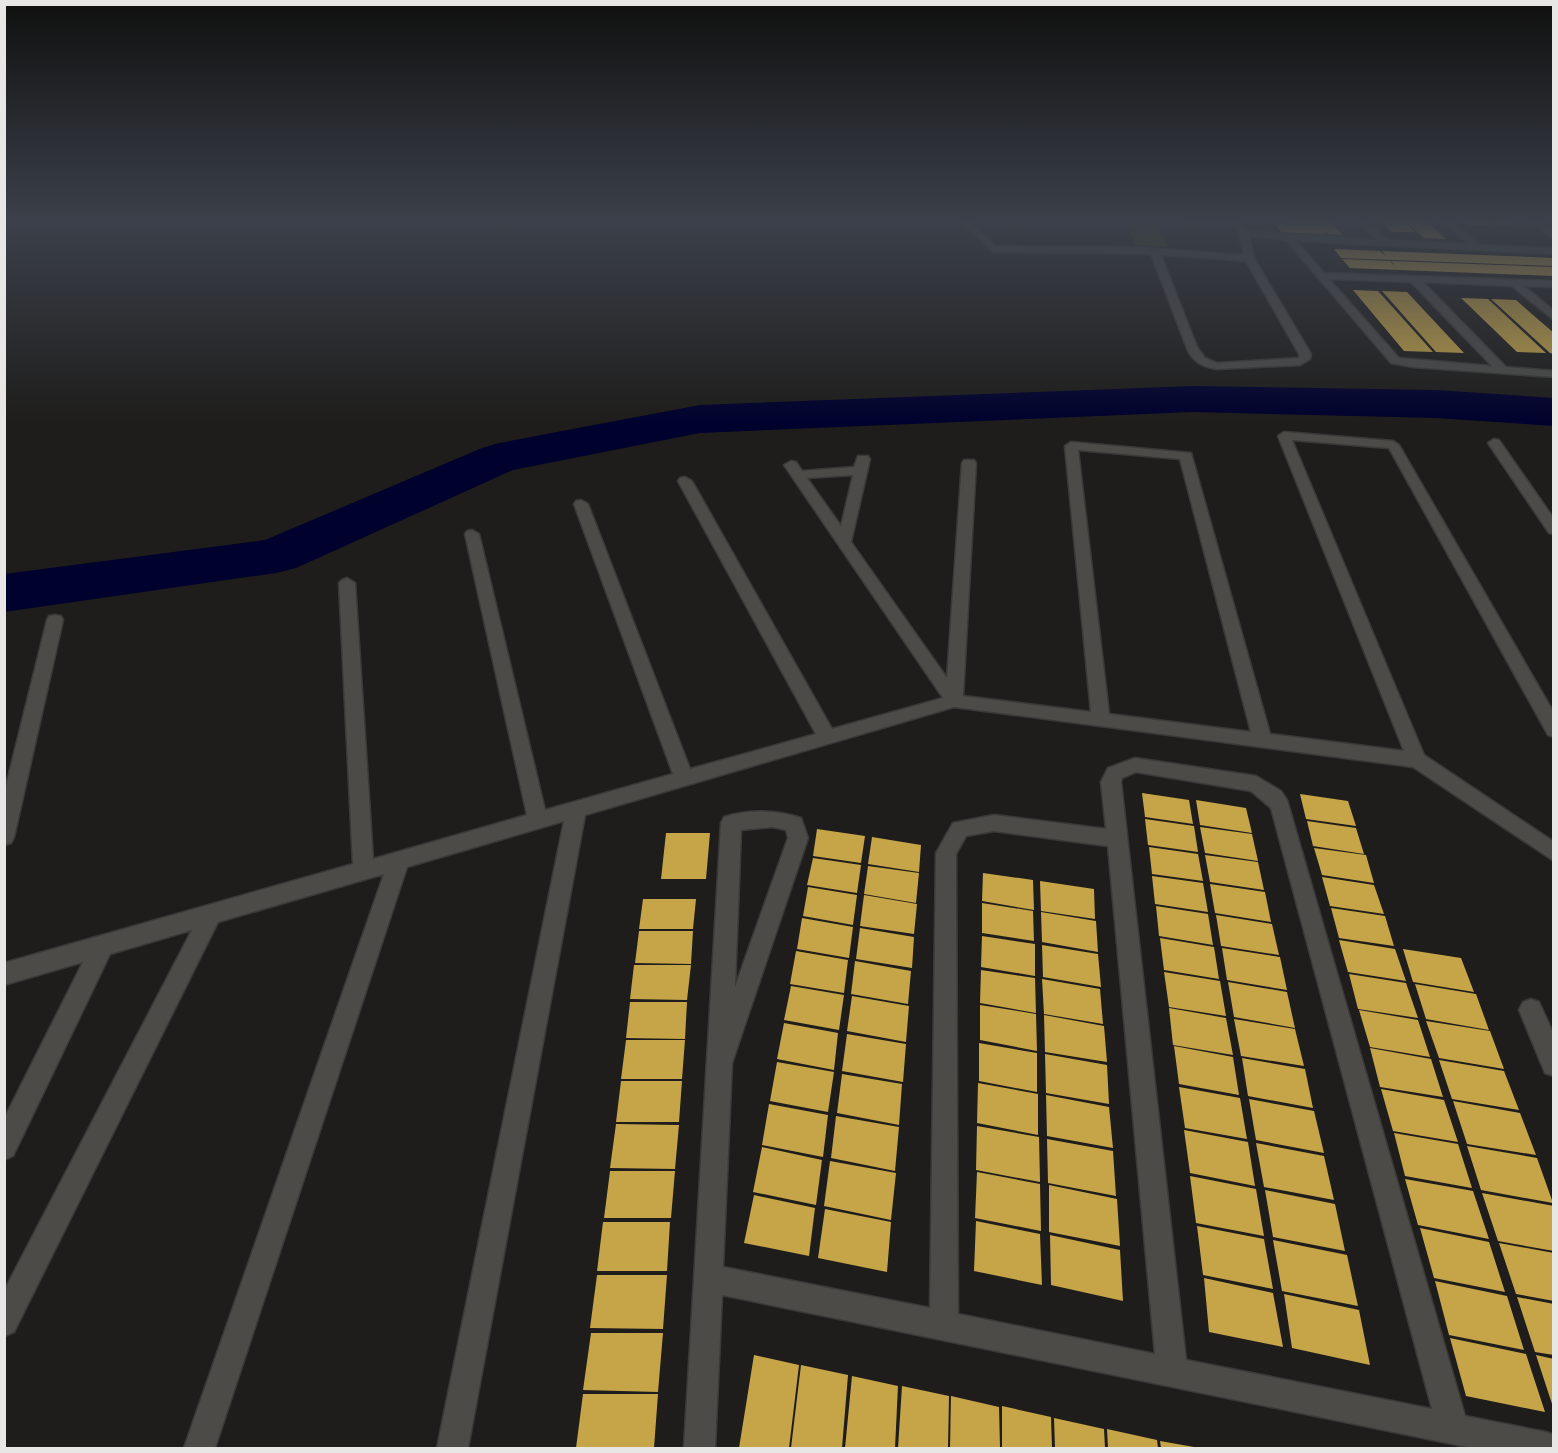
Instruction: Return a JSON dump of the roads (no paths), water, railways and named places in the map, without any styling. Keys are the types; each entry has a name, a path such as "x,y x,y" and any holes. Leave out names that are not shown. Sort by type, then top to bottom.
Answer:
{"street":[{"path":"1170,289 1198,359 1204,364 1217,366 1300,362 1305,354 1266,289"},
{"path":"1333,289 1395,361 1554,374"},
{"path":"1423,289 1502,370"},
{"path":"1522,289 1554,317"},
{"path":"1417,760 1284,436 1393,445 1554,730"},
{"path":"1494,444 1549,516 1554,530"},
{"path":"1101,719 1071,446 1186,456 1262,740"},
{"path":"954,701 969,463"},
{"path":"844,542 861,465 794,470 954,701"},
{"path":"685,482 826,737"},
{"path":"580,504 684,778"},
{"path":"472,534 538,820"},
{"path":"347,584 364,871"},
{"path":"4,837 55,620"},
{"path":"4,974 954,701 1417,760 1554,853"},
{"path":"1172,1372 1111,782 1115,773 1135,765 1256,784 1274,797 1280,806 1453,1429"},
{"path":"453,1449 576,809"},
{"path":"699,1449 710,1278 719,1065 731,823 772,819 794,824 798,838 719,1065"},
{"path":"944,1326 946,853 960,830 994,823 1116,839"},
{"path":"199,1449 399,860"},
{"path":"4,1322 211,914"},
{"path":"4,1147 104,945"},
{"path":"1531,1010 1554,1064"},
{"path":"710,1278 1546,1449"}],"waterway":[{"path":"4,593 276,556 499,458 700,419 1193,399 1436,404 1554,412"}]}
